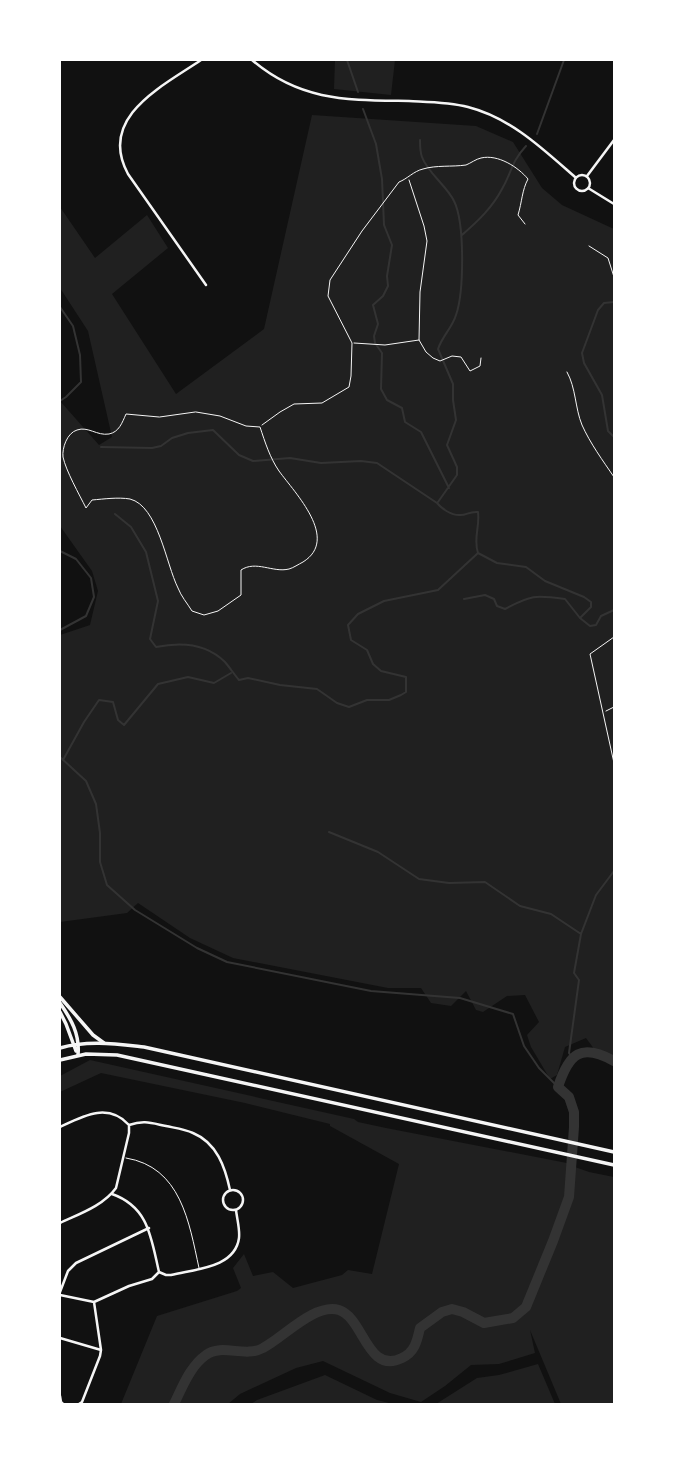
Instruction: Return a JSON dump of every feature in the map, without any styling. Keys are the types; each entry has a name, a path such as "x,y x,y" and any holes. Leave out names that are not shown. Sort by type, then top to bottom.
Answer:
{"main road":[{"path":"60,997 93,1035 104,1043"},
{"path":"60,1003 73,1023 78,1055"},
{"path":"60,1012 76,1044"},
{"path":"60,1048 76,1044 104,1043 144,1047 614,1152"},
{"path":"60,1060 97,1053 129,1058 614,1165"}],"street":[{"path":"201,60 134,108 126,120 120,142 128,174 206,285"},
{"path":"252,60 282,81 321,96 444,103 483,111 536,143 575,177"},
{"path":"587,176 614,140"},
{"path":"582,174 587,176 590,182 588,188 577,190 573,184 575,177 582,174"},
{"path":"588,188 614,204"},
{"path":"60,1127 99,1112 121,1117 129,1125 124,1157 112,1194 104,1202 60,1223"},
{"path":"129,1125 141,1121 198,1136 220,1158 230,1190"},
{"path":"230,1190 237,1190 243,1198 241,1207 236,1210 228,1209 223,1204 223,1197 230,1190"},
{"path":"112,1194 124,1199 141,1214 149,1228 159,1272"},
{"path":"159,1272 166,1275 224,1261 235,1250 239,1237 236,1210"},
{"path":"149,1228 72,1266 60,1293 94,1302 152,1279 159,1272"},
{"path":"79,1405 101,1350 94,1302"},
{"path":"60,1338 101,1350"},
{"path":"60,1396 63,1405"}],"lane":[{"path":"124,1157 159,1172 169,1182 187,1213 199,1268"}],"path":[{"path":"260,427 279,471 307,506 317,533 316,550 305,561 288,570 246,567 241,570 241,595 218,611 204,615 192,611 178,588 159,533 147,511 132,499 92,500 86,508 63,456 66,438 76,430 90,429 100,434 110,434 118,429 126,414 159,417 196,412 220,416 246,426 260,427 294,404 322,403 349,387 352,343 328,296 330,280 399,182 421,169 468,164 480,158 505,161 528,179 523,187 519,215 525,224"},
{"path":"408,178 427,241 420,292 419,340 433,358 440,361 452,356 461,357 470,371 480,366 481,358"},
{"path":"589,246 608,258 614,276"},
{"path":"352,343 385,345 419,340"},
{"path":"567,372 572,381 583,426 614,477"},
{"path":"614,637 590,654 614,763"},
{"path":"604,712 614,707"}],"shaded area":[{"path":"335,60 395,60 391,95 334,89"},
{"path":"312,115 476,126 513,142 542,188 562,205 614,229 614,1056 603,1061 586,1038 565,1047 557,1075 550,1079 527,1035 539,1022 525,995 507,996 483,1012 476,1010 466,991 451,1006 431,1003 421,988 388,988 233,958 190,938 138,903 127,913 60,922 60,635 90,625 98,591 92,571 60,526 60,401 99,445 112,437 88,331 60,288 60,207 95,258 147,215 168,248 112,294 176,394 264,329"},
{"path":"90,1060 358,1122 572,1164 589,1172 614,1177 614,1404 561,1404 530,1330 535,1353 499,1364 471,1365 421,1402 390,1393 323,1361 296,1368 240,1394 228,1404 121,1404 157,1316 237,1291 241,1288 233,1268 244,1254 253,1276 273,1272 293,1288 342,1275 348,1270 372,1274 399,1164 330,1124 245,1103 101,1073 60,1092 60,1076"},
{"path":"538,1364 555,1404 436,1404 477,1378"},
{"path":"325,1375 377,1400 393,1404 251,1404 257,1400"}],"waterway":[{"path":"347,60 358,92"},
{"path":"537,134 564,60"},
{"path":"363,109 376,144 382,179 384,225 392,245 388,286 383,296 373,305 378,324 375,343 382,353 381,389 387,400 402,408 405,422 421,432 449,488"},
{"path":"420,140 425,163 454,201 462,241 459,304 454,320 438,349 453,384 456,420 447,445 457,467 457,475 438,502"},
{"path":"462,235 494,202 517,157 526,146"},
{"path":"614,302 604,303 598,310 582,353 584,363 602,395 608,431 614,437"},
{"path":"60,307 73,326 80,355 81,382 60,401"},
{"path":"101,447 152,448 188,433 213,430 239,455 253,461 290,458 321,463 377,463 450,513 461,515 478,512 478,553 497,563 526,567 545,581 584,597 591,602 591,607 580,618"},
{"path":"115,514 131,527 146,552 158,601 150,639 156,647 183,645 201,648 218,656 239,680 248,678 317,689 337,703 349,707 367,700 389,700 401,695 406,692 406,677 381,671 373,664 367,650 351,640 348,625 358,614 384,601 438,590 478,553"},
{"path":"60,551 76,559 91,578 94,597 86,616 60,630"},
{"path":"464,599 485,595 494,599 497,606 505,609 534,597 565,599 590,626 596,625 601,616 614,610"},
{"path":"63,760 99,700 113,702 118,720 124,725 158,684 188,677 214,683 231,673"},
{"path":"60,757 86,781 96,804 100,862 107,885 135,910 197,948 227,962 371,991 460,998 513,1014 524,1046 539,1068 558,1087"},
{"path":"329,832 378,852 419,879 449,883 485,882 520,906 551,914 581,934"},
{"path":"573,1059 569,1053 579,980 574,973 581,934 596,895 614,871"},
{"path":"174,1404 191,1371 206,1355 219,1350 256,1351 309,1316 329,1309 339,1310 347,1315 373,1352 381,1359 390,1361 410,1353 420,1328 442,1312 452,1309 484,1323 513,1318 526,1307 569,1197 574,1112 569,1097 558,1087 562,1075 572,1059 585,1052 614,1061"}]}
